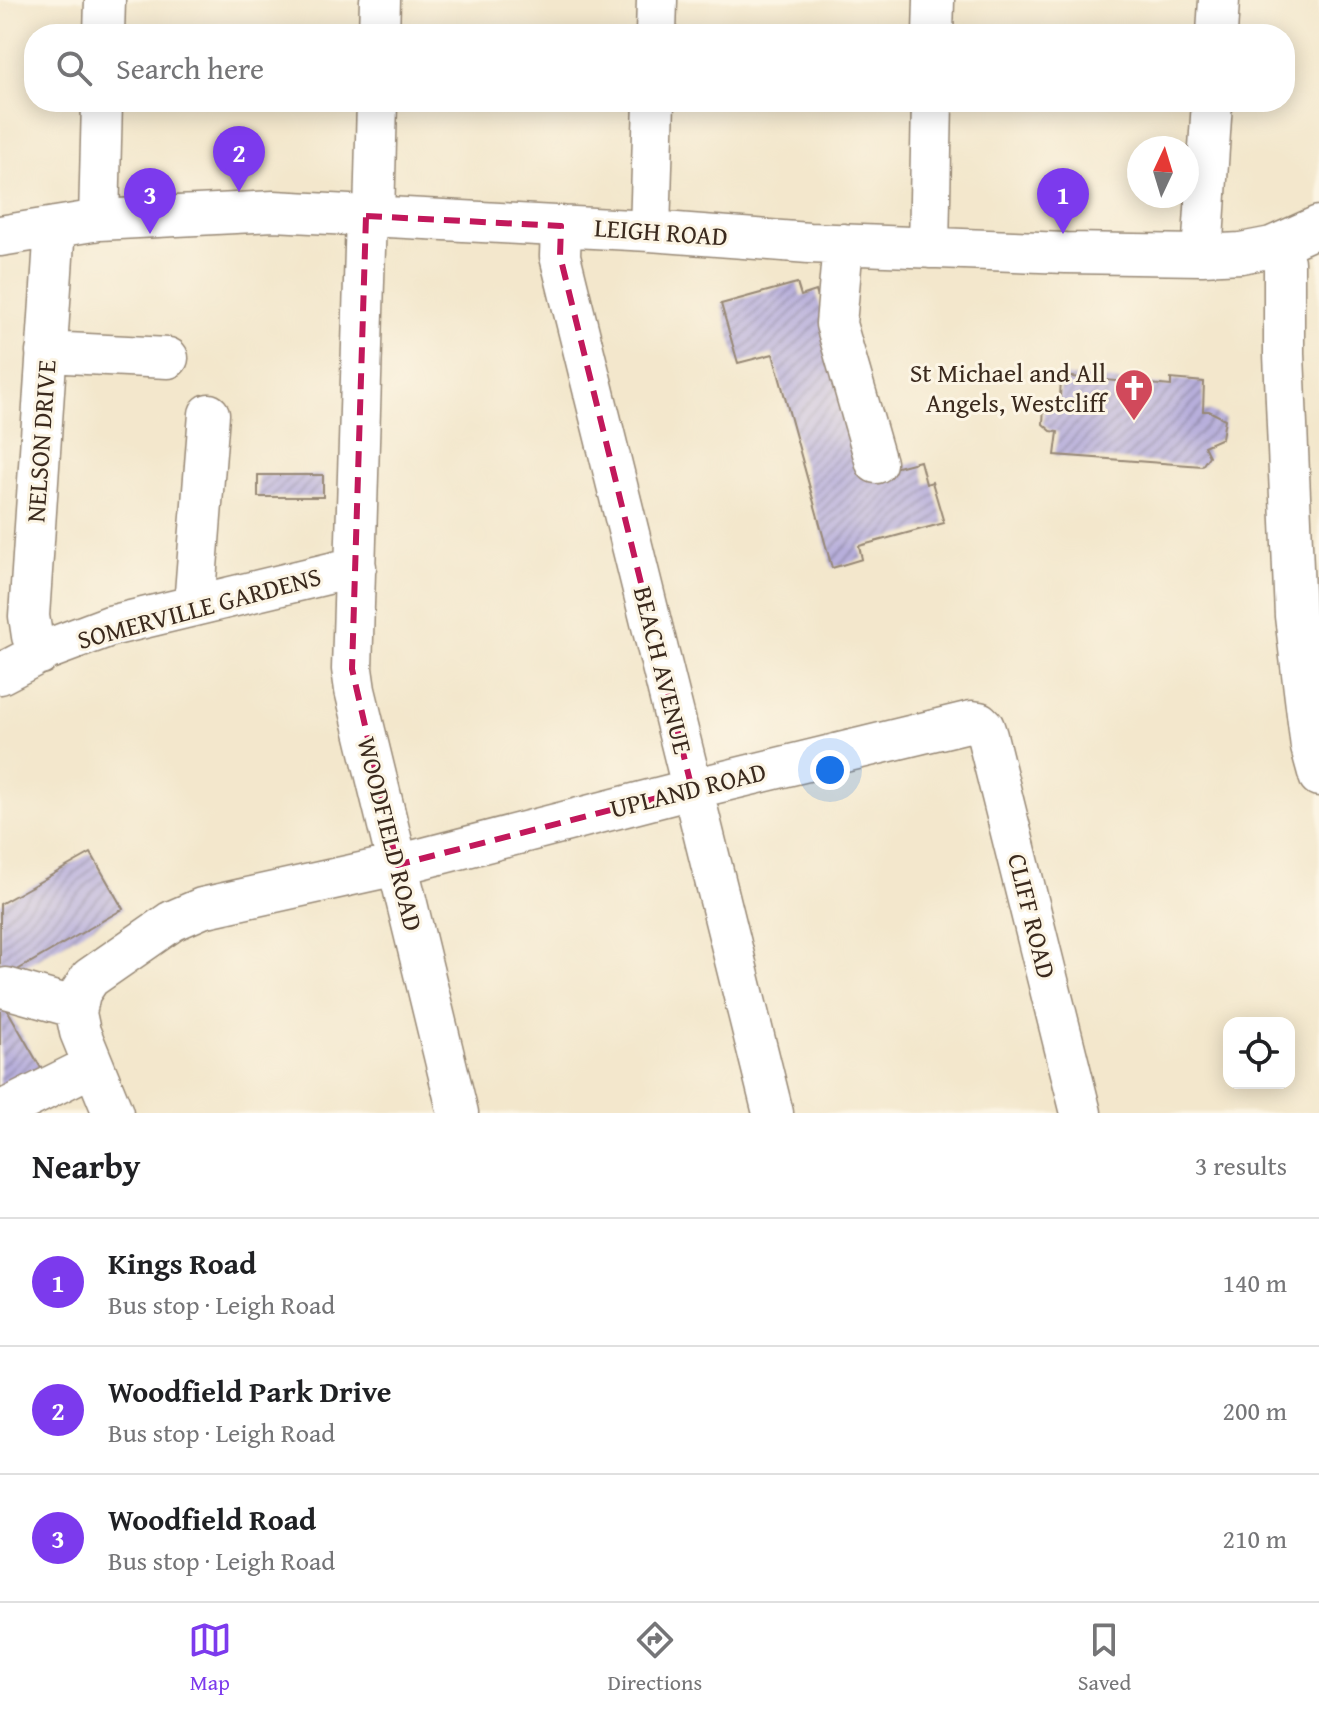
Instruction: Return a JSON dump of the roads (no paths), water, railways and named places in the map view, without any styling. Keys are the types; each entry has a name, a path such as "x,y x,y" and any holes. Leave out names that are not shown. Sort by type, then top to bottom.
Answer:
{"street":[{"path":"104,24 105,0"},
{"path":"379,24 380,0"},
{"path":"656,24 657,0"},
{"path":"933,24 934,0"},
{"path":"1218,24 1219,0"},
{"path":"99,220 102,112"},
{"name":"WOODFIELD ROAD","path":"376,112 352,669 458,1113"},
{"path":"650,231 654,112"},
{"path":"929,248 932,112"},
{"path":"1202,255 1211,112"},
{"name":"LEIGH ROAD","path":"0,236 99,220 274,211 843,244 1066,253 1241,253 1292,259 1319,226"},
{"name":"BEACH AVENUE","path":"561,226 560,256 773,1113"},
{"name":"NELSON DRIVE","path":"40,654 32,636 29,616 55,227"},
{"path":"843,244 836,324 876,463"},
{"path":"1292,259 1284,354 1307,620 1311,747 1319,776"},
{"path":"46,352 168,358"},
{"path":"194,606 209,414"},
{"name":"SOMERVILLE GARDENS","path":"0,674 110,626 356,567"},
{"name":"UPLAND ROAD","path":"77,1008 80,993 90,978 172,921 202,908 397,865 964,722 979,722"},
{"name":"CLIFF ROAD","path":"979,722 987,736 1081,1113"},
{"path":"6,988 77,1008 80,1032 113,1113"},
{"path":"0,1112 92,1066"}],"place":[{"name":"Woodfield Park Drive","path":"239,192"},
{"name":"Woodfield Road","path":"150,234"},
{"name":"Kings Road","path":"1063,234"},
{"name":"St Michael and All Angels, Westcliff","path":"1134,422"}]}
